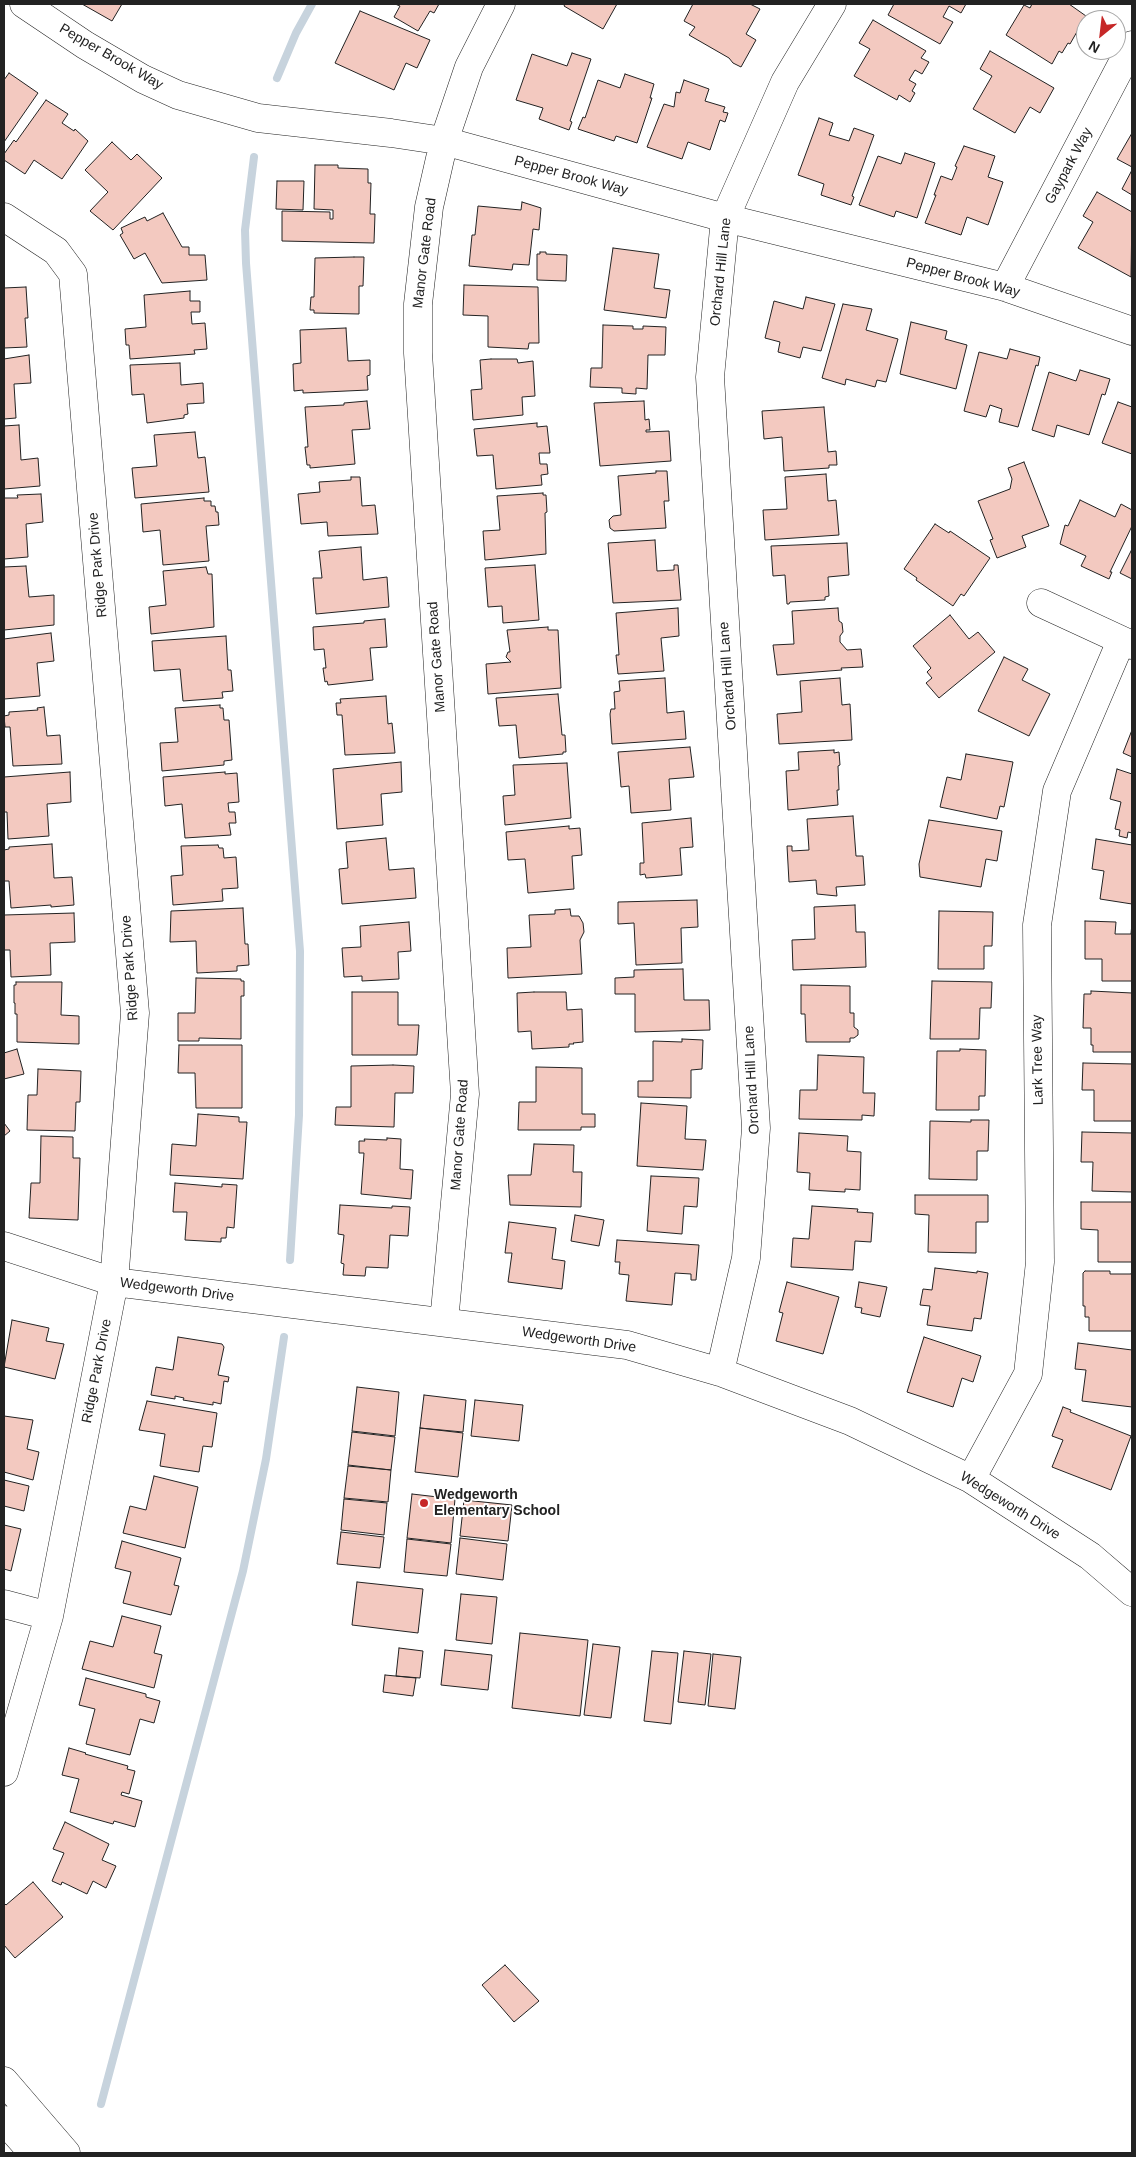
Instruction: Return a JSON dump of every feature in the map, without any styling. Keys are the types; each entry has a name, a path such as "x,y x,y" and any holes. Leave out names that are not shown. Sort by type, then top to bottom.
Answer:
{"main road":[{"name":"Pepper Brook Way","path":"24,4 85,45 143,79 178,95 258,118 444,141 725,218 1005,287 1132,330"},
{"name":"Manor Gate Road","path":"444,1322 465,1094 418,353 418,304 429,207 444,141 469,67 500,4"},
{"name":"Orchard Hill Lane","path":"720,1372 746,1258 756,1128 710,377 725,218 785,82 832,4"},
{"name":"Gaypark Way","path":"1005,287 1132,45"},
{"name":"Ridge Park Drive","path":"4,218 56,251 73,274 135,1013 114,1282 50,1616 4,1772"},
{"path":"1041,603 1127,643"},
{"name":"Lark Tree Way","path":"971,1479 1028,1374 1040,1262 1037,925 1057,791 1127,643"},
{"name":"Wedgeworth Drive","path":"4,1246 114,1282 627,1345 720,1372 850,1421 971,1479 1090,1556 1132,1592"},
{"path":"4,1604 50,1616"},
{"path":"4,2081 66,2153"},
{"path":"4,2120 33,2153"},
{"path":"4,2146 10,2153"}],"building":[{"path":"82,4 122,4 112,21"},
{"path":"395,4 439,4 434,13 430,11 418,31 394,17 400,6"},
{"path":"565,4 617,4 603,29 564,6"},
{"path":"693,4 750,4 760,9 746,34 756,40 741,67 689,35 695,27 684,21"},
{"path":"894,4 966,4 961,13 949,6 943,17 953,22 940,44 888,15"},
{"path":"1032,4 1069,4 1078,10 1076,34 1062,53 1059,51 1052,64 1006,35 1024,5 1030,8"},
{"path":"360,11 430,40 417,68 406,63 394,90 335,63"},
{"path":"873,20 926,51 921,58 929,62 922,74 915,70 909,80 916,84 912,91 915,93 910,102 899,95 897,100 854,76 870,49 859,43"},
{"path":"990,51 1054,88 1040,113 1030,107 1015,133 973,109 992,76 980,69"},
{"path":"572,53 591,59 570,121 572,122 569,130 539,119 543,108 516,100 532,54 567,66"},
{"path":"9,73 38,93 4,142 4,80"},
{"path":"625,74 654,84 650,98 652,98 637,143 616,136 614,141 578,129 583,117 585,118 598,80 620,88"},
{"path":"684,80 709,89 705,101 725,107 723,112 728,113 725,122 720,120 710,150 688,142 682,159 647,147 664,104 674,107 676,92 680,93"},
{"path":"46,100 68,114 62,123 74,131 75,129 88,141 62,179 34,160 25,174 4,160 4,154 14,140 16,142"},
{"path":"819,118 833,123 829,135 849,141 854,128 874,135 852,196 854,197 851,205 821,195 824,184 798,175"},
{"path":"1132,133 1132,167 1117,159"},
{"path":"112,142 131,160 137,154 162,178 113,230 90,211 108,192 85,170"},
{"path":"964,146 995,156 988,177 1003,182 988,225 967,217 961,235 925,223 941,176 952,180 957,167 955,166"},
{"path":"905,153 935,163 917,218 896,211 894,217 859,205 878,156 901,164"},
{"path":"315,165 338,165 338,168 368,169 368,183 371,183 370,214 375,214 374,243 282,241 282,211 330,212 330,219 333,219 333,210 314,209"},
{"path":"1132,170 1132,195 1122,189"},
{"path":"277,181 304,181 303,210 276,209"},
{"path":"1097,192 1132,212 1131,277 1078,248 1093,222 1083,216"},
{"path":"522,202 541,208 539,230 533,229 529,265 513,264 512,270 469,266 472,235 475,235 478,206 521,210"},
{"path":"163,213 182,247 189,247 189,255 205,255 207,280 162,283 145,253 134,259 120,235 123,233 121,228 145,217 147,221"},
{"path":"613,248 659,254 654,288 670,290 666,318 604,310"},
{"path":"540,252 567,255 566,281 537,280 537,254 540,254"},
{"path":"364,257 363,286 359,286 359,314 314,313 314,310 310,310 311,297 314,297 315,258"},
{"path":"464,285 538,287 539,343 529,343 528,349 488,347 488,316 463,315"},
{"path":"26,287 28,318 25,318 27,347 4,348 4,288"},
{"path":"190,291 190,301 200,301 200,312 191,312 192,324 205,323 207,349 194,350 195,354 130,359 129,345 126,345 125,329 146,327 144,295"},
{"path":"806,297 835,304 821,351 803,347 800,358 778,352 780,342 765,338 774,301 803,309"},
{"path":"843,304 872,309 866,330 898,339 886,382 877,380 875,387 846,379 845,385 822,378"},
{"path":"911,322 947,331 945,339 967,345 956,389 900,374"},
{"path":"603,325 633,326 633,329 643,329 643,326 666,327 665,355 648,355 647,389 636,388 636,394 622,393 622,388 590,387 591,368 602,368"},
{"path":"346,328 348,361 370,360 370,375 367,376 368,390 303,393 303,390 294,391 293,364 301,363 300,330"},
{"path":"1010,349 1040,357 1018,427 999,422 1002,409 990,405 986,417 964,411 979,352 1007,359"},
{"path":"29,355 31,383 14,384 16,418 4,419 4,359"},
{"path":"517,359 518,363 533,361 535,396 522,397 523,415 473,420 471,390 482,389 480,360"},
{"path":"180,363 181,385 203,383 204,403 187,404 188,414 184,415 184,418 147,423 144,394 132,395 130,365"},
{"path":"1080,370 1110,379 1105,395 1102,394 1089,435 1057,425 1054,437 1032,430 1049,372 1076,381"},
{"path":"367,401 370,429 352,430 355,464 310,468 310,465 307,465 305,447 308,447 305,407 344,405 344,403"},
{"path":"644,401 645,420 649,419 650,430 646,430 646,432 669,431 671,461 600,466 594,403"},
{"path":"1118,402 1132,407 1132,454 1102,443"},
{"path":"824,407 828,452 836,451 837,465 829,465 829,468 784,471 782,437 764,439 762,411"},
{"path":"537,423 537,427 547,426 550,453 539,453 540,464 547,464 548,474 541,475 542,485 496,489 493,455 477,456 474,429"},
{"path":"19,425 21,460 38,458 40,486 4,489 4,426"},
{"path":"195,432 198,458 205,457 209,492 135,498 132,468 157,466 154,435"},
{"path":"1024,462 1049,526 1022,536 1026,547 997,558 990,540 993,539 978,501 1010,489 1012,479 1008,468"},
{"path":"656,471 667,471 669,501 664,501 666,528 614,531 610,528 609,520 613,516 621,515 618,476 656,473"},
{"path":"826,474 828,501 836,500 839,535 765,540 763,510 787,509 785,477"},
{"path":"351,477 360,477 362,506 375,505 378,534 328,536 327,522 301,524 298,494 320,492 319,482 351,480"},
{"path":"543,493 543,495 546,495 547,512 545,513 546,554 485,560 483,531 500,530 497,496"},
{"path":"41,494 43,522 26,524 28,557 4,559 4,498 18,498 17,495"},
{"path":"204,498 204,501 211,501 211,506 215,506 216,512 218,512 219,525 206,526 209,561 163,565 160,530 143,532 141,504"},
{"path":"1080,500 1115,517 1121,504 1132,510 1132,526 1110,572 1112,572 1109,579 1081,566 1086,556 1060,544 1065,525 1068,526"},
{"path":"935,524 949,533 950,531 990,558 964,596 961,594 953,606 916,580 917,578 904,569"},
{"path":"655,540 657,571 674,570 674,565 678,565 681,600 613,603 608,543"},
{"path":"847,543 849,575 828,577 829,596 825,597 825,600 790,602 787,604 785,575 773,576 771,546"},
{"path":"361,547 363,580 387,577 389,607 316,614 313,578 322,578 319,551"},
{"path":"1132,549 1132,579 1120,573"},
{"path":"535,565 539,620 503,623 502,606 488,607 485,568"},
{"path":"26,566 29,597 54,595 54,625 4,630 4,567"},
{"path":"206,567 208,574 212,574 214,627 151,634 149,607 166,605 163,571"},
{"path":"678,608 679,636 661,638 664,671 618,674 616,655 619,655 616,613"},
{"path":"838,608 839,621 842,623 843,632 840,636 840,642 847,650 861,649 863,667 777,675 773,645 794,644 792,611"},
{"path":"950,615 969,639 978,632 995,652 939,698 926,683 932,678 927,672 931,668 913,646"},
{"path":"385,619 387,647 370,648 373,680 328,685 327,681 325,682 323,668 326,668 324,649 314,650 313,627 364,623 364,621"},
{"path":"548,627 548,630 558,630 561,688 488,694 486,664 511,662 506,657 508,652 510,652 507,630"},
{"path":"51,633 54,661 37,663 40,696 4,699 4,639"},
{"path":"226,636 228,670 231,670 233,691 222,692 223,698 183,701 180,669 154,671 152,641"},
{"path":"1004,657 1028,669 1022,680 1050,694 1029,736 978,711"},
{"path":"665,678 667,713 684,711 686,739 612,744 610,714 611,709 615,709 614,692 620,691 619,681"},
{"path":"840,678 842,705 850,704 852,740 779,744 777,714 802,712 800,681"},
{"path":"558,694 562,735 565,735 566,752 563,752 563,754 519,758 516,725 499,726 496,698"},
{"path":"386,696 388,724 392,723 395,753 345,755 342,715 337,715 336,703 341,703 340,699"},
{"path":"220,705 220,708 223,708 224,720 229,720 232,760 224,761 224,765 162,771 160,743 178,742 175,708"},
{"path":"44,707 47,736 60,735 62,764 13,766 10,727 5,727 4,716 9,715 9,712 38,710 37,708"},
{"path":"1132,730 1132,757 1123,753"},
{"path":"690,747 694,777 669,779 671,810 631,813 629,786 621,787 618,752"},
{"path":"834,750 834,753 839,752 840,765 838,766 838,805 788,810 786,771 799,770 798,752"},
{"path":"966,754 1013,762 1004,807 1000,806 997,819 940,807 947,777 961,780"},
{"path":"401,762 402,792 381,794 383,825 337,829 333,769"},
{"path":"567,763 571,818 505,825 503,796 515,795 513,765"},
{"path":"1117,769 1132,774 1132,833 1128,832 1127,838 1119,836 1120,830 1115,829 1121,802 1110,799"},
{"path":"70,772 71,802 47,804 49,836 8,839 7,812 4,812 4,777"},
{"path":"225,772 225,774 237,773 239,802 228,803 229,812 235,812 236,823 229,823 231,835 185,838 182,804 165,806 163,777"},
{"path":"853,816 856,856 863,856 865,885 836,887 837,896 817,894 816,880 789,882 787,846 792,846 792,851 809,850 807,819"},
{"path":"691,818 693,847 680,848 682,875 646,878 645,874 640,875 640,863 644,863 642,823"},
{"path":"929,820 1002,831 997,861 986,859 981,887 920,877 919,864"},
{"path":"569,826 569,829 580,828 582,855 572,856 574,889 528,893 525,859 508,860 506,832"},
{"path":"386,838 389,870 414,868 416,898 342,904 339,869 348,868 346,842"},
{"path":"1096,839 1132,845 1132,904 1100,899 1104,871 1092,869"},
{"path":"52,844 54,878 72,877 74,905 11,908 9,881 4,881 4,850 9,849 9,847"},
{"path":"218,845 219,848 223,848 224,858 236,857 238,888 222,889 223,901 173,905 171,876 183,875 181,846"},
{"path":"697,900 698,927 681,928 682,963 636,965 634,923 618,924 618,902"},
{"path":"855,905 856,932 865,932 866,967 793,970 792,940 815,939 814,907"},
{"path":"243,908 245,944 248,944 249,965 237,966 237,971 197,973 196,941 170,942 171,911"},
{"path":"570,909 571,916 579,916 583,923 584,932 580,940 582,974 508,978 507,948 531,947 529,915 555,914 555,910"},
{"path":"939,911 993,912 992,946 984,946 984,969 938,969"},
{"path":"74,913 75,942 50,943 51,975 11,977 10,950 4,950 4,915"},
{"path":"1085,921 1116,922 1115,934 1131,934 1132,923 1132,981 1102,981 1102,959 1085,959"},
{"path":"409,922 411,951 398,952 399,979 362,981 362,976 344,977 342,948 361,947 360,926"},
{"path":"683,969 684,1000 709,1000 710,1030 635,1032 635,994 615,994 615,978 634,977 634,970"},
{"path":"196,978 241,979 241,981 244,981 244,996 241,996 241,1039 199,1038 199,1041 178,1041 178,1013 195,1013"},
{"path":"932,981 992,982 991,1008 980,1008 979,1039 930,1039"},
{"path":"16,982 62,982 61,1015 79,1016 79,1044 17,1042 17,1014 15,1014 14,1003 14,985 16,985"},
{"path":"801,985 850,986 850,1013 854,1013 854,1027 858,1030 858,1035 850,1038 850,1042 806,1042 805,1014 801,1014"},
{"path":"1091,991 1132,993 1132,1052 1093,1052 1091,1028 1083,1028 1084,994 1091,994"},
{"path":"352,992 398,992 398,1025 419,1025 417,1055 352,1055"},
{"path":"566,992 567,1010 582,1009 583,1042 569,1044 569,1047 532,1049 531,1031 518,1032 517,993"},
{"path":"682,1039 703,1040 702,1069 691,1070 691,1098 638,1097 638,1081 653,1081 653,1041 682,1042"},
{"path":"179,1045 242,1045 242,1108 196,1108 195,1073 178,1073"},
{"path":"17,1049 24,1074 4,1079 4,1053"},
{"path":"960,1049 986,1050 985,1096 979,1096 979,1110 936,1110 937,1051 960,1051"},
{"path":"818,1055 864,1057 863,1093 875,1093 874,1116 862,1115 862,1120 799,1119 800,1090 817,1090"},
{"path":"1083,1063 1132,1064 1132,1121 1094,1121 1094,1090 1082,1090"},
{"path":"351,1066 414,1066 413,1093 395,1093 394,1127 335,1125 336,1107 351,1107"},
{"path":"536,1067 582,1068 582,1114 595,1114 595,1127 581,1127 581,1130 518,1130 519,1102 536,1102"},
{"path":"38,1069 81,1071 80,1102 76,1102 75,1131 27,1130 28,1095 37,1095"},
{"path":"641,1103 687,1106 685,1139 706,1140 703,1170 637,1166"},
{"path":"198,1114 239,1117 239,1122 247,1122 243,1179 170,1175 172,1144 196,1146"},
{"path":"971,1120 989,1120 988,1151 977,1151 977,1180 929,1179 930,1121 971,1122"},
{"path":"4,1123 10,1131 4,1136"},
{"path":"1082,1132 1132,1133 1132,1192 1092,1191 1093,1162 1081,1162"},
{"path":"799,1133 848,1136 847,1151 861,1152 860,1190 845,1189 845,1192 809,1190 810,1173 797,1172"},
{"path":"41,1136 73,1137 73,1158 80,1158 78,1220 29,1218 31,1183 40,1183"},
{"path":"387,1138 401,1139 400,1169 413,1170 411,1199 361,1194 364,1153 359,1153 359,1141 365,1141 364,1139 387,1140"},
{"path":"534,1144 574,1145 573,1172 582,1172 581,1207 510,1205 508,1175 531,1175"},
{"path":"651,1176 699,1178 697,1207 684,1206 682,1234 647,1231"},
{"path":"175,1183 222,1187 222,1184 237,1185 234,1228 227,1227 226,1238 221,1238 221,1242 185,1240 187,1212 173,1212"},
{"path":"915,1195 988,1195 988,1222 976,1222 976,1253 928,1252 929,1215 915,1214"},
{"path":"1081,1202 1132,1202 1132,1262 1098,1262 1098,1230 1081,1229"},
{"path":"340,1205 392,1208 392,1206 410,1207 408,1236 390,1235 388,1268 366,1267 365,1276 343,1275 344,1264 341,1263 344,1235 338,1234"},
{"path":"812,1206 858,1209 857,1212 873,1213 871,1242 855,1241 853,1270 791,1267 793,1238 809,1239"},
{"path":"575,1215 604,1220 599,1246 571,1241"},
{"path":"509,1222 556,1228 552,1259 565,1261 562,1289 508,1282 512,1253 505,1253"},
{"path":"617,1240 699,1245 696,1280 691,1280 691,1274 675,1273 672,1305 626,1301 629,1275 619,1274 620,1262 615,1262"},
{"path":"935,1268 988,1273 981,1319 974,1318 972,1331 927,1325 930,1306 920,1305 923,1289 932,1290"},
{"path":"1085,1271 1110,1271 1110,1274 1131,1274 1132,1272 1132,1331 1089,1331 1089,1317 1085,1317 1085,1306 1083,1306 1083,1273"},
{"path":"787,1282 839,1297 823,1354 776,1341 783,1313 779,1312"},
{"path":"859,1282 887,1287 880,1317 861,1313 862,1308 855,1307"},
{"path":"12,1320 49,1328 46,1341 64,1344 55,1379 4,1367"},
{"path":"178,1337 222,1344 224,1347 218,1375 229,1377 228,1382 224,1381 221,1404 213,1402 213,1405 183,1400 184,1398 175,1396 175,1399 151,1395 156,1367 173,1370"},
{"path":"924,1337 981,1356 973,1382 962,1378 953,1407 907,1392"},
{"path":"1078,1343 1132,1350 1132,1407 1082,1401 1086,1370 1075,1369"},
{"path":"357,1387 399,1392 395,1436 352,1431"},
{"path":"424,1395 466,1400 463,1432 420,1428"},
{"path":"475,1400 523,1405 519,1441 471,1436"},
{"path":"147,1401 217,1413 212,1447 203,1446 199,1472 160,1466 165,1434 139,1430"},
{"path":"1063,1407 1071,1410 1070,1412 1131,1436 1111,1490 1052,1467 1063,1440 1052,1436"},
{"path":"4,1416 33,1420 27,1449 39,1452 33,1480 4,1472"},
{"path":"420,1428 463,1433 458,1477 415,1472"},
{"path":"352,1432 395,1437 391,1470 348,1465"},
{"path":"348,1466 391,1470 388,1502 344,1498"},
{"path":"154,1476 198,1487 185,1548 123,1533 130,1506 146,1510"},
{"path":"4,1480 29,1486 24,1511 4,1506"},
{"path":"412,1494 455,1499 451,1543 407,1538"},
{"path":"344,1499 387,1503 384,1535 341,1530"},
{"path":"464,1500 512,1505 508,1541 460,1536"},
{"path":"4,1525 21,1529 11,1571 4,1569"},
{"path":"341,1532 384,1537 380,1568 337,1564"},
{"path":"460,1538 507,1544 503,1580 456,1574"},
{"path":"407,1539 451,1544 447,1576 404,1572"},
{"path":"122,1541 181,1558 174,1585 179,1586 171,1615 123,1603 131,1572 115,1568"},
{"path":"357,1582 423,1589 418,1633 352,1625"},
{"path":"461,1594 497,1597 492,1644 456,1640"},
{"path":"122,1616 161,1626 154,1653 162,1655 154,1688 82,1669 90,1641 113,1647"},
{"path":"520,1633 588,1640 580,1716 512,1708"},
{"path":"593,1644 620,1647 611,1718 584,1715"},
{"path":"399,1648 423,1651 420,1678 396,1676"},
{"path":"445,1650 492,1655 488,1690 441,1685"},
{"path":"652,1651 678,1653 671,1724 644,1721"},
{"path":"684,1651 711,1654 705,1705 678,1702"},
{"path":"713,1654 741,1657 735,1709 708,1706"},
{"path":"385,1675 416,1678 413,1696 383,1692"},
{"path":"86,1678 146,1694 146,1697 160,1701 154,1723 140,1719 130,1755 86,1744 95,1709 79,1705"},
{"path":"69,1748 128,1766 127,1769 135,1771 129,1794 122,1792 121,1795 142,1801 135,1827 114,1821 113,1824 70,1812 79,1779 62,1775"},
{"path":"65,1822 109,1844 102,1860 116,1866 106,1888 93,1881 87,1894 62,1882 61,1885 52,1881 64,1853 53,1849"},
{"path":"33,1882 63,1917 15,1958 4,1945 4,1903 6,1905"},
{"path":"505,1965 539,2001 514,2022 482,1985"}],"waterway":[{"path":"277,78 296,33 312,4"},
{"path":"254,157 245,230 246,263 300,951 299,1115 290,1260"},
{"path":"101,2104 243,1571 266,1459 284,1337"}],"place":[{"name":"Wedgeworth Elementary School","path":"424,1503"}]}
